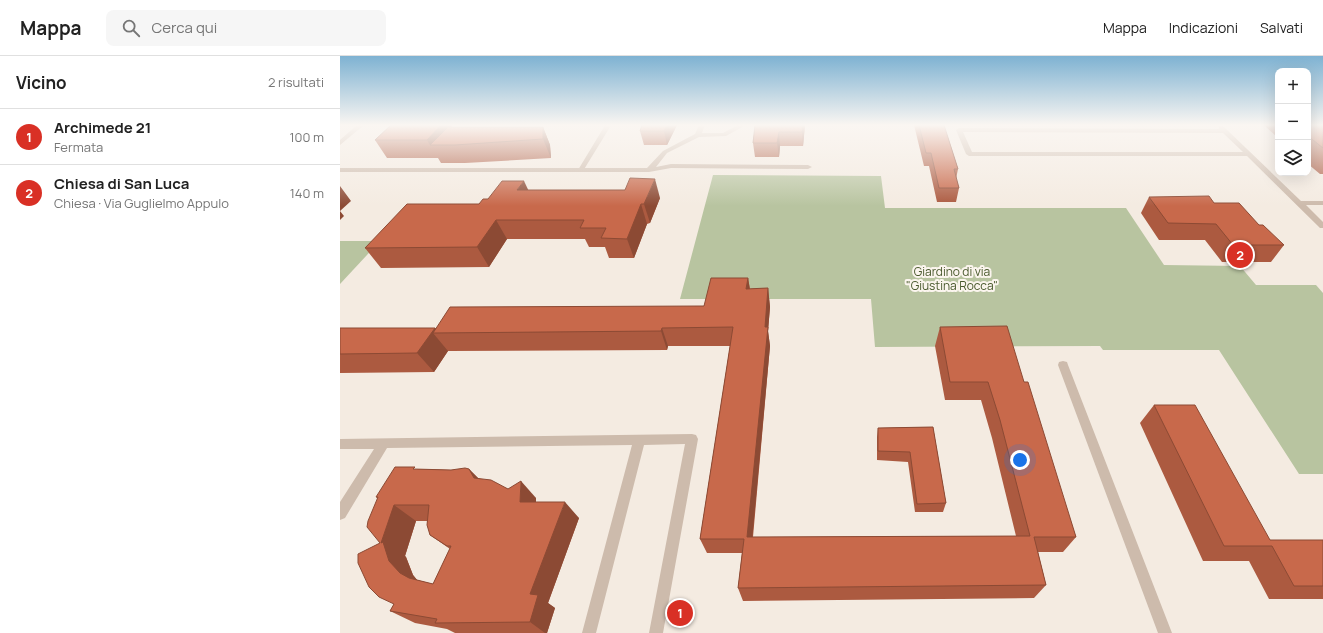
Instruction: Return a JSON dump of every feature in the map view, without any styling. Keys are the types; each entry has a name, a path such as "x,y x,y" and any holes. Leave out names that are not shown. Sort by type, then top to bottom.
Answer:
{"street":[{"path":"649,170 665,152"},
{"path":"968,152 969,154 1249,154 1299,203 1322,223"},
{"path":"340,170 649,170 671,166 808,166"},
{"path":"1299,203 1323,203"},
{"path":"1063,365 1166,633"},
{"path":"340,444 692,439 656,633"},
{"path":"589,633 639,440"},
{"path":"340,514 384,443"}],"lane":[{"path":"581,170 592,152"}],"green space":[{"name":"Giardino di via \"Giustina Rocca\"","path":"713,175 881,176 885,208 1126,208 1164,265 1240,266 1256,285 1316,285 1323,293 1323,474 1299,474 1219,350 1103,350 1100,346 875,347 871,299 680,299"},
{"path":"340,241 380,241 340,284"}],"building":[{"path":"953,152 958,169 954,169 959,188 939,188 931,153 926,153"},
{"path":"630,178 655,179 644,204 641,204 627,239 601,238 606,228 580,228 584,220 496,220 477,247 365,248 407,204 479,204 483,199 488,199 502,181 524,181 517,190 625,190"},
{"path":"1209,196 1214,203 1239,203 1259,225 1263,225 1284,245 1233,245 1216,224 1168,223 1149,197"},
{"path":"711,278 748,278 746,289 768,288 765,327 768,327 747,537 1030,536 1000,420 988,382 950,382 940,327 1007,326 1024,382 1028,382 1076,537 1034,537 1046,585 738,588 744,539 700,539 733,327 662,328 661,331 433,333 450,307 704,306"},
{"path":"340,328 435,328 417,353 340,354"},
{"path":"1154,405 1195,405 1270,540 1323,540 1323,586 1294,586 1272,546 1224,546"},
{"path":"933,427 946,503 917,504 910,452 878,451 878,428"},
{"path":"395,467 451,470 465,468 469,469 474,478 491,480 508,489 521,481 520,502 565,502 530,594 538,595 530,622 435,623 437,619 390,611 394,604 379,597 369,587 358,563 358,554 380,543 367,527 378,497 376,497","holes":["394,505 429,505 427,525 430,535 447,546 451,546 433,584 409,578 400,573 389,561 383,542 381,543"]}],"place":[{"name":"Chiesa di San Luca","path":"1240,255"},
{"name":"Archimede 21","path":"680,613"}]}
